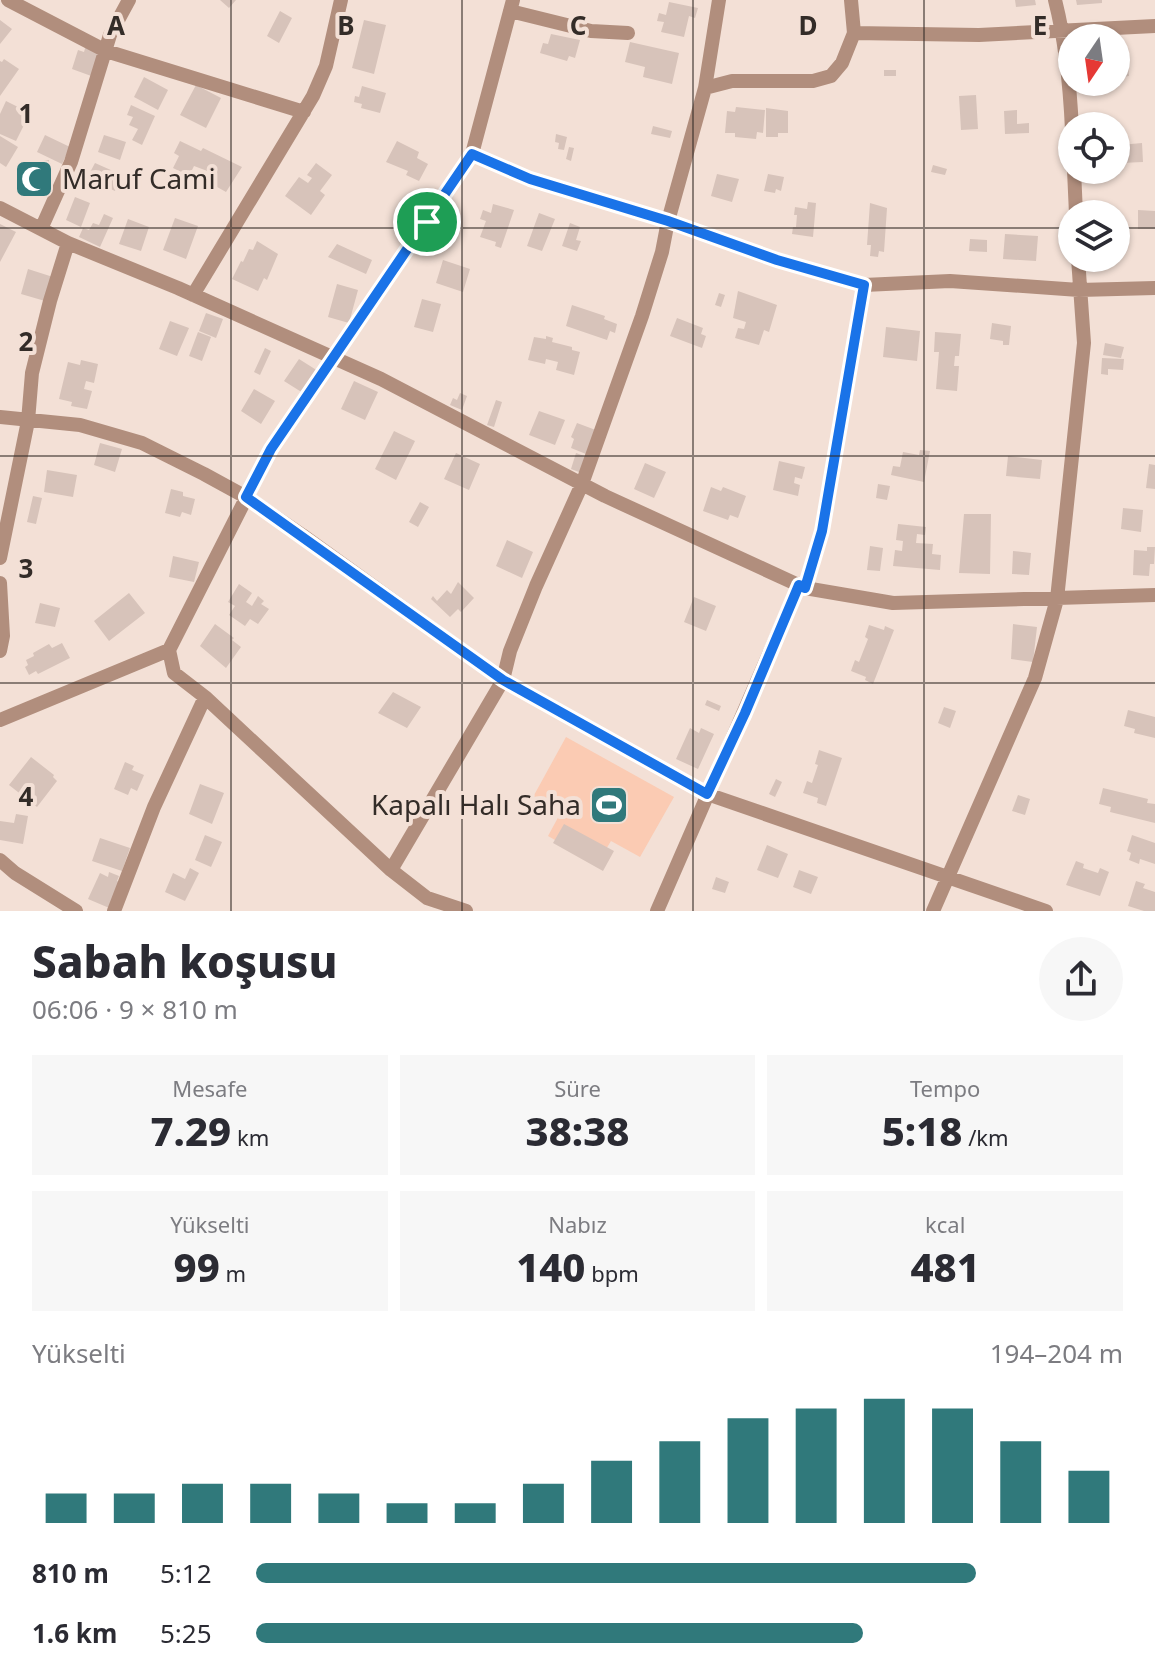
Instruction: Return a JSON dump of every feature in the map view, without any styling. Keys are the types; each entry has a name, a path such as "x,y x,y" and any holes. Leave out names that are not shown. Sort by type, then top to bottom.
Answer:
{"street":[{"path":"8,0 106,51 304,112"},
{"path":"41,229 71,162 110,35 129,0"},
{"path":"193,295 304,112 326,66 341,0"},
{"path":"391,870 503,680 510,651 536,586 582,484 662,252 705,88 719,0"},
{"path":"705,88 732,81 813,81 831,76 842,63 854,33 851,0"},
{"path":"1055,0 1061,24"},
{"path":"466,911 450,904 425,904 205,697 174,673 169,650 271,449 472,154 512,5 591,31 628,33"},
{"path":"1130,27 1155,26"},
{"path":"854,33 979,35 1058,29"},
{"path":"472,154 530,179 668,221 777,260 864,285 950,281 1079,290 1155,288"},
{"path":"0,208 68,243 335,358 582,484 802,586 893,603 1155,595"},
{"path":"0,558 28,421 32,373 68,243"},
{"path":"933,911 1035,678 1057,599 1084,343 1078,272"},
{"path":"657,911 802,586 822,531 864,285"},
{"path":"0,417 80,425 142,443 246,497 503,680 707,794 1046,911"},
{"path":"0,583 3,636 0,651"},
{"path":"0,720 169,650"},
{"path":"114,911 154,807 205,697"},
{"path":"0,860 15,873 76,911"}],"shaded area":[{"name":"Kapalı Halı Saha","path":"566,737 674,797 640,857 611,841 597,864 548,836 561,812 533,797"}],"building":[{"path":"220,0 236,0 229,8"},
{"path":"1015,0 1035,0 1036,5 1016,7"},
{"path":"1076,0 1102,0 1102,3 1077,5"},
{"path":"669,2 698,8 695,18 689,16 684,37 661,32 664,22 657,21 659,13 666,15"},
{"path":"280,11 292,18 279,43 267,36"},
{"path":"0,20 12,29 0,44"},
{"path":"364,20 386,25 374,74 352,68"},
{"path":"551,34 580,40 575,58 569,56 567,61 540,53 543,43 548,44"},
{"path":"630,42 679,53 672,84 643,77 645,67 625,62"},
{"path":"86,45 103,51 94,77 72,69 78,50 84,52"},
{"path":"4,59 19,69 0,96 0,61"},
{"path":"884,70 896,70 896,76 884,76"},
{"path":"144,77 168,90 158,110 134,97"},
{"path":"196,85 221,98 206,128 180,115"},
{"path":"362,86 386,93 380,113 361,108 362,104 354,102"},
{"path":"976,95 978,129 961,130 959,96"},
{"path":"6,101 30,113 16,141 0,134 0,114"},
{"path":"131,105 155,116 142,145 132,140 138,129 129,125 133,117 127,115"},
{"path":"736,107 765,110 763,133 757,132 756,139 725,133 727,111 735,112"},
{"path":"766,108 788,111 788,133 766,137"},
{"path":"1017,110 1017,124 1029,123 1029,133 1005,134 1004,111"},
{"path":"653,126 672,131 670,138 651,134"},
{"path":"556,134 567,137 564,150 558,149"},
{"path":"45,135 70,147 62,164 37,152"},
{"path":"104,135 126,142 120,160 98,152"},
{"path":"0,136 18,147 6,167 0,163"},
{"path":"180,141 201,151 203,148 242,167 226,192 210,183 214,174 210,172 194,166 189,176 173,168 179,156 174,153"},
{"path":"397,141 419,152 417,158 428,164 419,181 406,175 408,171 386,162"},
{"path":"1142,143 1143,162 1130,163 1130,144"},
{"path":"569,147 574,148 571,161 566,159"},
{"name":"Maruf Cami","path":"49,160 47,196 20,196 21,162"},
{"path":"95,163 122,175 115,191 87,178"},
{"path":"316,163 332,175 320,191 325,195 311,215 285,196 299,177 308,183 312,178 307,175"},
{"path":"933,165 947,169 945,175 931,172"},
{"path":"717,174 739,179 732,202 711,196"},
{"path":"768,174 784,177 781,191 764,191"},
{"path":"75,197 90,203 81,227 66,220"},
{"path":"808,202 816,203 813,237 792,234 793,227 796,227 795,207 807,209"},
{"path":"870,203 887,208 884,252 879,251 878,257 870,256 871,245 867,245"},
{"path":"493,204 514,210 501,248 495,246 496,242 480,237 486,221 480,219 483,210 491,213"},
{"path":"1138,210 1155,211 1155,229 1138,229"},
{"path":"539,213 555,219 542,251 527,246"},
{"path":"104,214 113,218 100,247 79,237 83,228 89,230 93,223 99,225"},
{"path":"175,218 198,226 186,259 163,250"},
{"path":"128,219 149,227 141,251 119,244"},
{"path":"570,223 580,227 576,240 581,241 577,251 562,246"},
{"path":"0,224 16,232 0,262"},
{"path":"1005,234 1038,236 1036,261 1003,259"},
{"path":"970,239 987,240 987,252 969,251"},
{"path":"257,241 278,254 267,280 264,278 258,291 232,279"},
{"path":"337,244 372,260 366,274 328,257"},
{"path":"443,260 470,269 463,292 436,283"},
{"path":"28,269 53,277 45,301 21,294"},
{"path":"337,284 358,290 349,323 328,317"},
{"path":"738,291 777,305 769,332 764,330 759,345 735,338 738,328 744,329 746,322 733,318"},
{"path":"719,293 725,295 721,307 715,305"},
{"path":"422,299 441,304 433,332 414,327"},
{"path":"572,305 605,316 604,319 617,324 615,333 610,331 607,340 566,326"},
{"path":"206,313 223,319 216,338 199,331"},
{"path":"677,318 703,328 701,334 706,336 702,348 670,336"},
{"path":"170,321 189,328 177,356 159,349"},
{"path":"992,323 1011,326 1009,345 990,339"},
{"path":"886,327 920,331 917,361 883,357"},
{"path":"198,332 211,337 202,361 189,356"},
{"path":"935,332 961,334 959,356 955,356 954,366 959,366 957,391 936,389 939,352 934,352"},
{"path":"546,336 553,338 552,342 580,352 574,375 556,370 558,362 546,359 545,364 528,360 534,337 546,339"},
{"path":"1105,343 1124,347 1121,358 1103,355"},
{"path":"265,348 271,351 260,375 254,372"},
{"path":"1102,358 1124,359 1123,370 1108,369 1108,375 1101,374"},
{"path":"299,359 318,371 303,393 284,381"},
{"path":"81,360 98,364 94,383 86,381 84,389 92,391 87,409 71,406 72,402 59,399 68,362 80,365"},
{"path":"354,381 378,392 365,420 341,409"},
{"path":"254,389 275,401 261,424 241,411"},
{"path":"460,393 467,396 462,410 450,405"},
{"path":"496,400 502,402 494,427 487,425"},
{"path":"539,411 565,420 555,445 529,435"},
{"path":"577,423 601,432 591,456 571,448 574,439 571,437"},
{"path":"394,431 415,441 396,480 375,469"},
{"path":"100,443 122,449 115,472 94,465"},
{"path":"920,450 930,451 924,482 891,475 893,466 900,467 903,452 919,455"},
{"path":"456,453 480,464 469,490 444,479"},
{"path":"576,453 590,458 584,474 571,469"},
{"path":"1008,456 1042,460 1040,479 1006,476"},
{"path":"779,461 805,467 802,479 795,477 794,483 800,485 798,496 773,490"},
{"path":"645,463 666,472 654,498 634,489"},
{"path":"1149,464 1155,465 1155,489 1146,488"},
{"path":"47,470 77,475 73,497 44,492"},
{"path":"878,484 890,486 887,500 876,498"},
{"path":"711,487 721,491 723,487 746,496 738,518 730,515 728,520 703,511"},
{"path":"171,489 195,499 191,515 182,512 180,517 165,513"},
{"path":"33,496 42,498 36,524 27,522"},
{"path":"420,502 429,507 418,527 409,522"},
{"path":"1123,508 1143,510 1141,532 1121,529"},
{"path":"964,514 991,514 990,574 959,573"},
{"path":"898,524 926,527 925,535 917,534 916,543 933,544 932,554 941,555 940,570 893,566 895,550 902,551 903,541 896,540"},
{"path":"507,540 533,552 522,578 496,566"},
{"path":"870,546 883,548 880,571 867,570"},
{"path":"1147,547 1155,547 1154,564 1150,564 1149,576 1133,575 1134,550 1147,551"},
{"path":"1013,551 1031,553 1029,575 1012,574"},
{"path":"173,556 199,562 194,582 169,577"},
{"path":"458,582 474,598 461,612 458,609 450,617 431,599 433,596 437,601 447,590 451,594"},
{"path":"239,584 252,593 246,602 252,606 258,596 264,601 261,604 269,609 258,624 250,619 245,626 229,615 235,606 228,602"},
{"path":"129,593 145,613 109,641 94,621"},
{"path":"694,597 716,606 706,631 684,622"},
{"path":"40,603 60,608 55,627 35,623"},
{"path":"215,624 241,647 226,668 200,646"},
{"path":"1013,624 1037,627 1033,662 1011,659"},
{"path":"869,625 894,630 873,684 865,680 866,677 851,671 855,660 859,662 868,639 865,637"},
{"path":"62,643 70,658 38,674 36,671 29,675 26,660 34,656 33,653 49,644 52,648"},
{"path":"393,692 421,707 407,728 378,713"},
{"path":"707,700 721,706 719,711 705,705"},
{"path":"944,707 956,711 950,728 938,723"},
{"path":"1128,710 1155,717 1155,738 1134,733 1135,729 1124,726"},
{"path":"690,728 699,733 701,728 714,734 698,769 676,759"},
{"path":"819,750 842,758 826,806 817,803 818,798 803,793 807,781 812,783"},
{"path":"31,757 57,781 37,807 9,785"},
{"path":"125,762 134,766 132,770 144,775 137,791 131,788 128,795 114,789"},
{"path":"776,779 782,782 775,797 769,794"},
{"path":"200,784 224,793 212,824 189,814"},
{"path":"1103,788 1148,799 1147,803 1155,804 1155,823 1110,812 1111,807 1099,804"},
{"path":"1018,795 1030,799 1025,815 1012,811"},
{"path":"16,814 28,816 23,844 0,840 0,821 14,823"},
{"path":"564,824 614,851 603,871 553,843"},
{"path":"205,835 222,842 211,867 195,860"},
{"path":"1132,835 1155,843 1155,864 1140,859 1139,864 1129,860 1131,853 1127,851"},
{"path":"100,838 130,848 122,871 92,861"},
{"path":"767,845 788,854 778,878 757,870"},
{"path":"1076,861 1084,864 1083,868 1098,873 1100,868 1109,872 1100,896 1066,885"},
{"path":"190,868 199,873 185,901 165,892 173,873 185,879"},
{"path":"799,870 818,877 811,894 793,887"},
{"path":"109,872 119,876 117,881 125,884 114,910 88,899 100,873 108,877"},
{"path":"716,877 729,882 725,893 712,889"},
{"path":"1136,881 1145,884 1143,888 1155,892 1155,911 1128,906"}],"place":[{"name":"Maruf Cami","path":"34,179"},
{"name":"Kapalı Halı Saha","path":"609,805"}],"route":[{"path":"472,154 530,179 668,221 777,260 864,285 822,531 805,588 799,585 707,794 503,680 246,497 271,449 427,222 472,154"}]}
